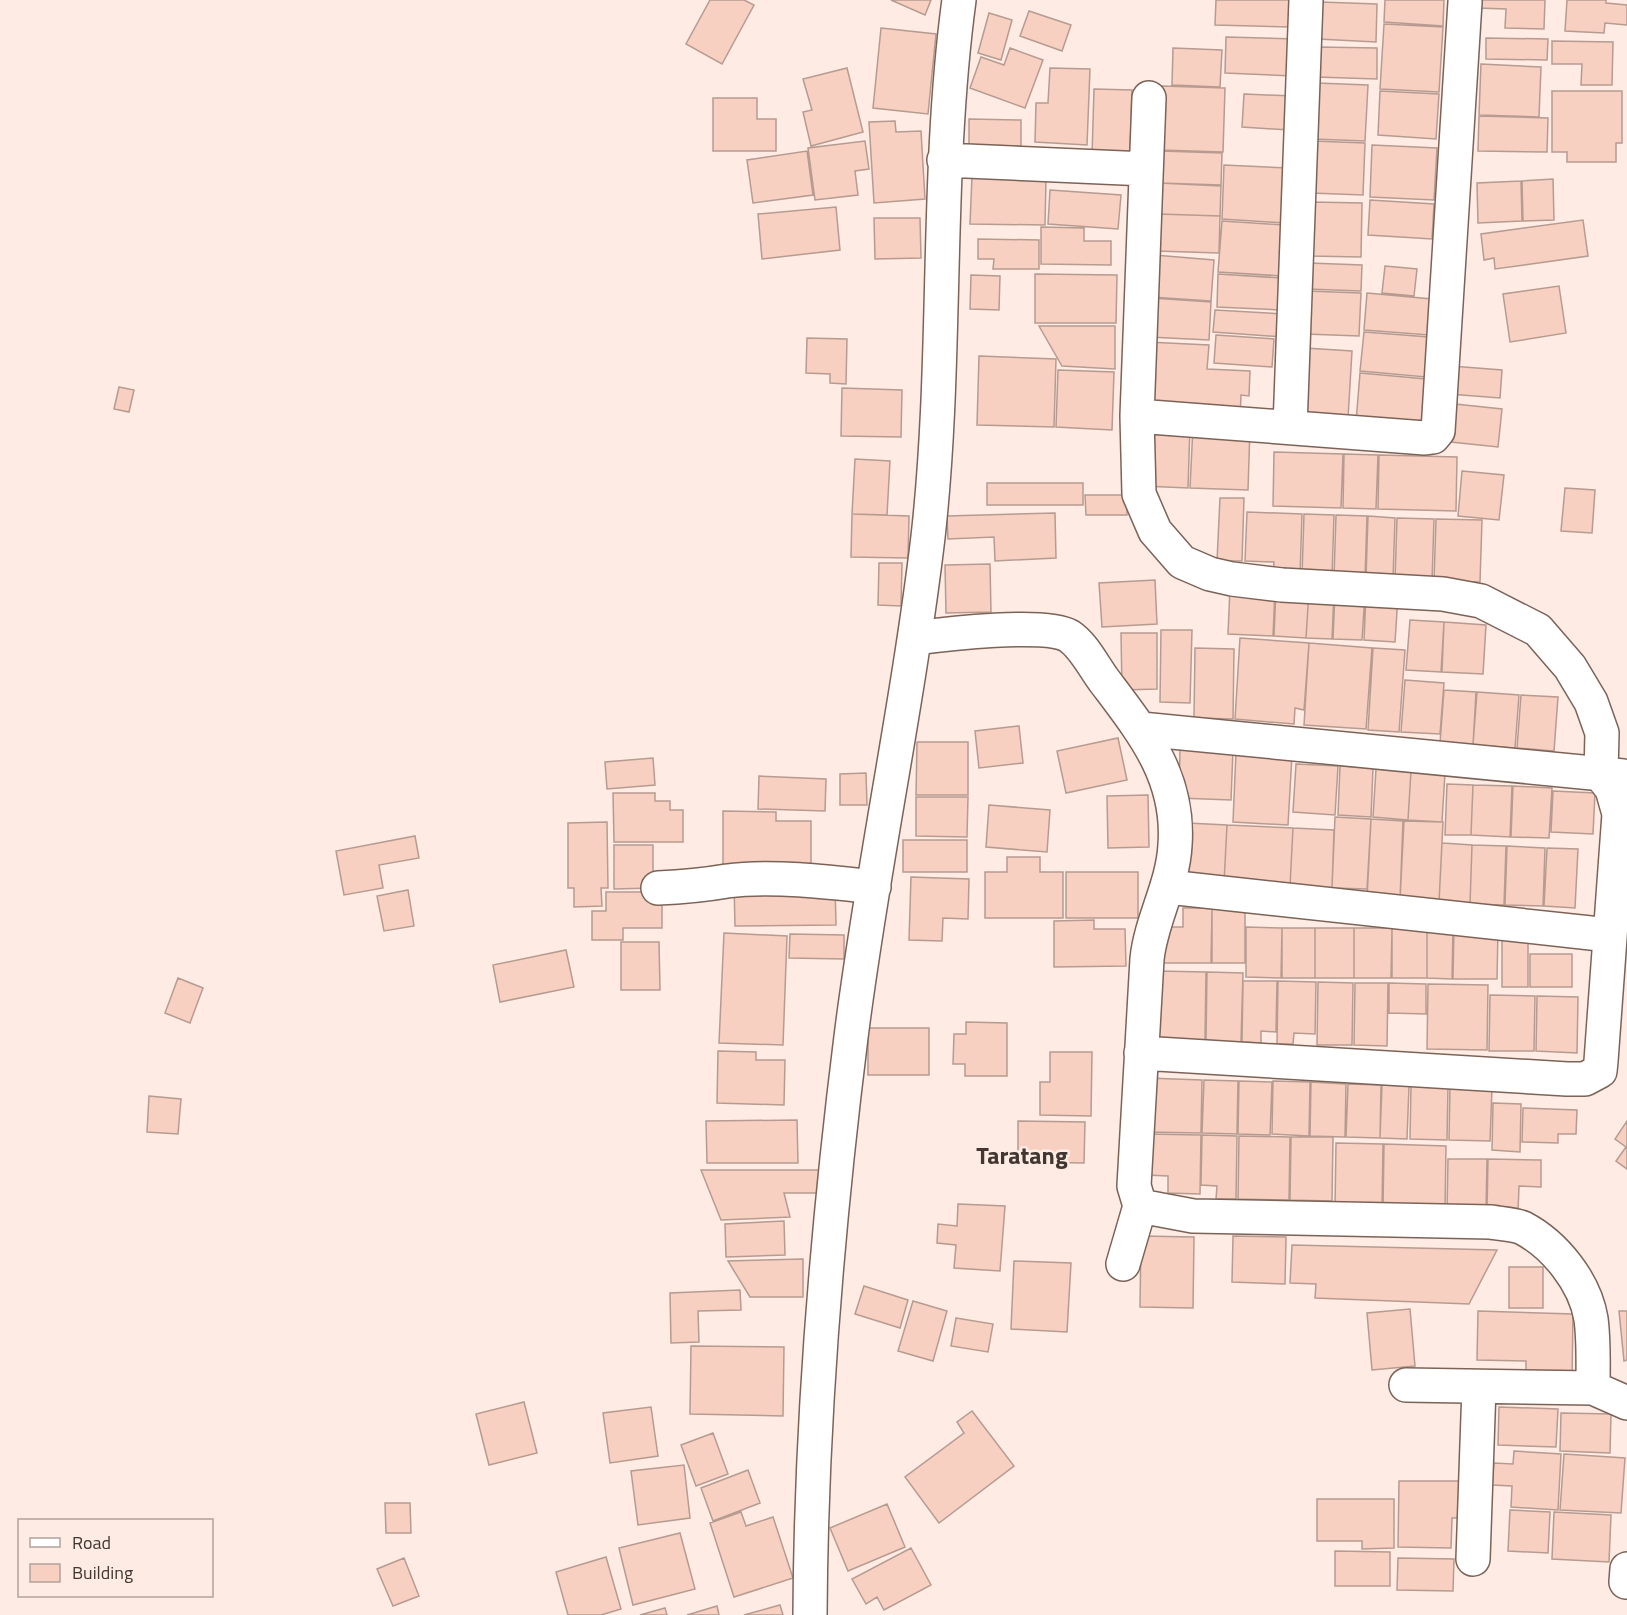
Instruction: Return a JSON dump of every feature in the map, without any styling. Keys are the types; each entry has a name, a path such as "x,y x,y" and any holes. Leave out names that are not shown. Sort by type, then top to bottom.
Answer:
{"street":[{"path":"810,1615 811,1512 819,1336 851,1034 884,814 916,638 936,444 948,74 958,0"},
{"path":"1290,427 1306,0"},
{"path":"1137,416 1425,438 1433,437 1438,431 1465,2"},
{"path":"1141,1053 1585,1078 1600,1071 1619,814 1612,789 1614,776 1591,702 1570,667 1538,630 1481,601 1443,594 1232,579 1210,574 1182,562 1155,531 1139,494 1137,416 1149,98"},
{"path":"944,160 1146,169"},
{"path":"916,638 984,630 1054,632 1068,636 1081,648 1141,729 1160,763 1172,792 1176,843 1168,886 1149,946 1134,1186 1140,1206 1123,1264"},
{"path":"1141,729 1614,776"},
{"path":"658,888 703,886 728,881 814,880 874,886"},
{"path":"1168,886 1609,935"},
{"path":"1140,1206 1192,1216 1491,1222 1521,1227 1545,1244 1565,1263 1581,1292 1591,1317 1593,1388"},
{"path":"1406,1384 1593,1388 1627,1403"},
{"path":"1473,1559 1479,1387"},
{"path":"1626,1582 1627,1569"}],"building":[{"path":"710,0 744,0 754,5 722,64 686,44"},
{"path":"891,0 931,0 925,15"},
{"path":"1216,0 1291,0 1290,27 1215,25"},
{"path":"1385,0 1444,0 1443,26 1384,22"},
{"path":"1479,0 1545,0 1544,29 1505,28 1506,9 1478,8"},
{"path":"1567,0 1606,0 1606,3 1627,5 1627,25 1605,23 1604,33 1565,31"},
{"path":"1320,2 1377,4 1376,42 1318,39"},
{"path":"1029,11 1071,25 1062,51 1020,36"},
{"path":"989,13 1012,20 1001,60 978,53"},
{"path":"1384,24 1443,27 1439,92 1380,89"},
{"path":"881,28 936,34 928,114 873,108"},
{"path":"1226,37 1296,39 1294,76 1225,73"},
{"path":"1486,38 1548,39 1547,60 1486,59"},
{"path":"1552,41 1613,42 1612,85 1581,85 1582,64 1552,64"},
{"path":"1316,47 1377,48 1377,79 1316,77"},
{"path":"1010,48 1043,60 1025,108 970,88 981,57 1004,65"},
{"path":"1173,48 1222,50 1220,87 1172,85"},
{"path":"1481,64 1541,67 1539,117 1479,115"},
{"path":"847,68 863,132 811,146 803,112 812,110 803,79"},
{"path":"1050,68 1090,69 1087,145 1035,142 1036,103 1048,103"},
{"path":"1316,83 1368,85 1365,141 1313,139"},
{"path":"1162,86 1225,88 1223,152 1160,150"},
{"path":"1094,89 1132,90 1130,157 1092,156"},
{"path":"1380,91 1439,94 1436,139 1378,135"},
{"path":"1552,91 1622,91 1622,143 1616,143 1616,162 1567,162 1567,152 1552,152"},
{"path":"1244,94 1292,96 1289,130 1242,127"},
{"path":"713,98 757,98 757,119 776,119 776,151 713,151"},
{"path":"1479,116 1548,118 1547,152 1478,151"},
{"path":"969,119 1021,120 1021,146 969,145"},
{"path":"895,121 896,132 921,131 925,199 874,203 869,122"},
{"path":"865,141 869,169 855,171 858,195 815,200 808,148"},
{"path":"1313,141 1365,143 1363,195 1311,193"},
{"path":"1372,145 1437,148 1434,200 1370,197"},
{"path":"807,151 813,195 753,203 747,160"},
{"path":"1160,151 1222,153 1221,185 1159,183"},
{"path":"1224,165 1288,168 1285,223 1222,219"},
{"path":"972,177 1046,179 1045,225 970,224"},
{"path":"1553,179 1554,220 1523,221 1522,181"},
{"path":"1521,181 1522,221 1478,223 1477,183"},
{"path":"1159,183 1221,186 1220,216 1158,214"},
{"path":"1050,190 1121,195 1118,229 1048,224"},
{"path":"1370,200 1434,204 1432,239 1368,235"},
{"path":"1311,202 1362,203 1361,257 1310,256"},
{"path":"836,207 840,250 762,259 758,214"},
{"path":"1158,214 1220,216 1219,253 1156,251"},
{"path":"874,218 920,218 921,258 875,259"},
{"path":"1583,220 1588,256 1495,269 1494,258 1484,260 1481,234"},
{"path":"1222,221 1285,225 1282,276 1218,272"},
{"path":"1041,227 1084,228 1084,241 1111,241 1111,265 1041,264"},
{"path":"978,239 1039,240 1039,269 993,269 994,259 978,259"},
{"path":"1154,255 1214,260 1211,301 1151,297"},
{"path":"1309,263 1362,265 1361,291 1307,289"},
{"path":"1385,266 1417,269 1414,296 1382,293"},
{"path":"1035,274 1117,275 1116,323 1035,323"},
{"path":"1218,274 1282,278 1281,310 1217,307"},
{"path":"971,275 1000,276 999,310 970,309"},
{"path":"1559,286 1566,333 1510,342 1503,294"},
{"path":"1307,291 1361,293 1359,336 1306,334"},
{"path":"1367,293 1432,299 1429,335 1364,330"},
{"path":"1151,298 1211,302 1209,340 1149,337"},
{"path":"1215,310 1284,314 1283,337 1213,332"},
{"path":"1039,326 1115,326 1115,369 1062,366"},
{"path":"1364,332 1429,337 1426,377 1360,371"},
{"path":"1216,335 1274,339 1272,367 1214,363"},
{"path":"807,338 847,339 846,384 830,383 830,374 806,373"},
{"path":"1147,342 1209,345 1207,369 1250,371 1249,396 1241,395 1240,418 1144,413"},
{"path":"1305,348 1352,351 1348,418 1301,415"},
{"path":"979,356 1056,359 1054,427 977,425"},
{"path":"1451,366 1502,370 1500,398 1449,394"},
{"path":"1058,370 1114,372 1112,430 1056,427"},
{"path":"1360,373 1426,379 1422,428 1356,422"},
{"path":"119,387 134,390 129,412 114,409"},
{"path":"842,388 902,390 901,437 841,436"},
{"path":"1455,404 1502,409 1498,447 1451,442"},
{"path":"1145,424 1190,426 1188,488 1143,486"},
{"path":"1193,426 1250,428 1248,490 1190,488"},
{"path":"1274,452 1343,454 1341,508 1273,506"},
{"path":"1344,454 1378,455 1376,509 1343,508"},
{"path":"1379,455 1457,457 1456,511 1378,509"},
{"path":"855,459 890,461 887,515 852,514"},
{"path":"1462,471 1504,475 1499,520 1458,516"},
{"path":"987,483 1083,483 1083,505 987,505"},
{"path":"1565,488 1595,490 1592,533 1561,531"},
{"path":"1085,495 1127,495 1127,515 1086,515"},
{"path":"1220,498 1244,498 1242,561 1217,561"},
{"path":"1247,512 1302,514 1300,576 1273,575 1274,562 1245,561"},
{"path":"1055,513 1056,558 995,561 994,537 948,539 947,516"},
{"path":"852,514 909,516 908,558 851,557"},
{"path":"1304,514 1334,515 1332,577 1302,576"},
{"path":"1336,515 1367,516 1365,578 1334,577"},
{"path":"1368,516 1395,518 1393,579 1366,578"},
{"path":"1397,518 1434,519 1432,581 1395,579"},
{"path":"1436,519 1482,520 1480,582 1434,581"},
{"path":"879,563 902,563 901,606 878,605"},
{"path":"990,564 991,612 946,613 945,565"},
{"path":"1155,580 1157,624 1102,627 1099,583"},
{"path":"1230,588 1275,590 1273,636 1228,634"},
{"path":"1276,589 1309,591 1306,638 1274,636"},
{"path":"1309,591 1334,592 1332,639 1306,638"},
{"path":"1335,592 1365,594 1362,640 1333,639"},
{"path":"1366,594 1398,596 1395,642 1364,640"},
{"path":"1410,620 1444,622 1441,672 1406,670"},
{"path":"1444,622 1486,625 1483,674 1442,672"},
{"path":"1161,630 1192,630 1190,703 1160,702"},
{"path":"1121,633 1157,633 1157,689 1122,690"},
{"path":"1240,638 1309,643 1304,710 1295,708 1294,724 1235,719"},
{"path":"1309,643 1372,648 1366,729 1304,725"},
{"path":"1195,648 1234,649 1233,719 1194,718"},
{"path":"1373,648 1405,650 1399,732 1368,730"},
{"path":"1405,680 1444,683 1440,734 1401,732"},
{"path":"1444,690 1476,692 1473,745 1440,743"},
{"path":"1477,692 1519,695 1515,748 1473,745"},
{"path":"1521,695 1558,697 1554,751 1517,748"},
{"path":"1019,726 1023,763 979,768 975,731"},
{"path":"1118,738 1127,780 1066,793 1057,751"},
{"path":"917,742 968,742 968,795 916,795"},
{"path":"1180,749 1233,750 1231,800 1179,798"},
{"path":"1236,752 1292,755 1288,825 1233,822"},
{"path":"653,758 655,785 607,789 605,762"},
{"path":"1296,764 1338,766 1335,815 1293,812"},
{"path":"1340,766 1373,768 1371,817 1338,815"},
{"path":"1376,769 1411,771 1408,820 1373,817"},
{"path":"1411,771 1445,773 1442,822 1408,820"},
{"path":"866,773 867,805 840,805 840,774"},
{"path":"759,776 826,779 825,811 758,809"},
{"path":"1447,784 1473,785 1471,835 1445,835"},
{"path":"1473,785 1512,786 1510,837 1471,835"},
{"path":"1513,786 1552,788 1549,838 1511,837"},
{"path":"1553,791 1595,793 1593,834 1551,832"},
{"path":"613,793 655,793 655,801 670,801 670,810 683,810 683,842 614,842"},
{"path":"1148,795 1149,847 1108,848 1107,796"},
{"path":"916,797 968,797 967,837 916,836"},
{"path":"989,805 1050,810 1047,852 986,847"},
{"path":"723,811 776,812 776,821 811,821 811,875 723,874"},
{"path":"1335,817 1371,819 1367,889 1332,888"},
{"path":"1371,819 1403,821 1400,900 1367,899"},
{"path":"1404,821 1443,822 1439,902 1400,900"},
{"path":"607,822 608,888 601,888 602,906 574,907 574,888 568,888 568,823"},
{"path":"1187,823 1227,825 1224,883 1185,882"},
{"path":"1227,825 1293,828 1290,886 1224,883"},
{"path":"1293,828 1334,830 1332,888 1290,886"},
{"path":"415,836 419,858 379,865 383,888 344,895 336,851"},
{"path":"903,840 967,840 967,872 903,872"},
{"path":"1442,843 1472,845 1470,904 1439,902"},
{"path":"614,845 653,845 653,888 614,889"},
{"path":"1472,845 1506,846 1504,905 1470,904"},
{"path":"1507,846 1545,848 1543,906 1505,905"},
{"path":"1547,848 1578,849 1575,908 1544,906"},
{"path":"1007,857 1040,857 1040,872 1063,872 1063,918 985,918 985,872 1007,872"},
{"path":"1066,872 1138,872 1138,918 1066,918"},
{"path":"911,877 969,879 968,919 943,918 942,941 909,940"},
{"path":"835,883 836,925 735,926 734,884"},
{"path":"408,890 414,926 384,931 377,896"},
{"path":"606,892 662,892 662,928 623,928 623,940 592,940 592,911 606,911"},
{"path":"1183,908 1212,908 1211,963 1158,963 1158,927 1183,927"},
{"path":"1212,908 1245,908 1245,963 1212,963"},
{"path":"1094,920 1094,929 1125,929 1126,966 1054,967 1054,921"},
{"path":"1246,927 1282,928 1281,978 1246,977"},
{"path":"1282,928 1315,928 1315,978 1282,978"},
{"path":"1315,928 1354,928 1354,978 1315,978"},
{"path":"1354,928 1392,928 1391,978 1354,978"},
{"path":"1392,928 1427,929 1427,978 1392,978"},
{"path":"1427,929 1453,929 1452,979 1427,978"},
{"path":"1454,929 1498,929 1497,979 1453,979"},
{"path":"724,933 787,936 783,1045 719,1043"},
{"path":"790,934 844,935 844,959 789,958"},
{"path":"1502,938 1528,938 1528,987 1502,987"},
{"path":"621,942 659,942 660,990 621,990"},
{"path":"566,950 574,987 500,1002 493,965"},
{"path":"1530,954 1572,954 1572,987 1530,987"},
{"path":"1156,971 1206,972 1205,1041 1155,1040"},
{"path":"1207,972 1243,973 1241,1042 1206,1041"},
{"path":"178,978 203,988 190,1023 165,1013"},
{"path":"1243,981 1277,981 1276,1032 1261,1031 1261,1043 1242,1042"},
{"path":"1278,981 1316,982 1315,1034 1294,1033 1293,1044 1277,1044"},
{"path":"1318,982 1353,983 1352,1045 1317,1045"},
{"path":"1355,983 1388,983 1387,1046 1354,1045"},
{"path":"1389,983 1426,984 1426,1014 1389,1013"},
{"path":"1428,984 1488,985 1487,1050 1427,1049"},
{"path":"1490,995 1535,996 1534,1051 1489,1051"},
{"path":"1537,996 1578,997 1577,1053 1536,1051"},
{"path":"966,1022 1007,1023 1007,1076 965,1076 965,1064 953,1064 954,1034 966,1034"},
{"path":"868,1028 929,1028 929,1075 868,1075"},
{"path":"718,1051 756,1052 756,1060 785,1060 784,1105 717,1103"},
{"path":"1050,1052 1092,1052 1091,1116 1040,1115 1040,1082 1050,1082"},
{"path":"1147,1078 1202,1080 1201,1133 1145,1132"},
{"path":"1204,1080 1238,1081 1237,1134 1202,1133"},
{"path":"1239,1081 1272,1082 1270,1135 1238,1134"},
{"path":"1273,1081 1310,1082 1309,1136 1272,1134"},
{"path":"1311,1082 1346,1084 1345,1137 1310,1136"},
{"path":"1348,1084 1381,1085 1380,1138 1346,1137"},
{"path":"1382,1085 1409,1086 1407,1139 1380,1138"},
{"path":"1411,1086 1448,1086 1447,1140 1410,1139"},
{"path":"1450,1086 1492,1088 1490,1141 1449,1140"},
{"path":"149,1096 181,1099 178,1134 147,1132"},
{"path":"1493,1103 1521,1104 1520,1152 1492,1150"},
{"path":"1523,1108 1577,1110 1576,1134 1558,1134 1558,1143 1522,1142"},
{"path":"797,1120 798,1163 707,1163 706,1121"},
{"path":"1018,1121 1085,1122 1084,1163 1018,1162"},
{"path":"1627,1121 1627,1169 1616,1161 1626,1147 1615,1139"},
{"path":"1147,1134 1201,1135 1200,1194 1168,1193 1168,1176 1146,1175"},
{"path":"1202,1135 1237,1136 1236,1199 1216,1199 1217,1186 1201,1185"},
{"path":"1239,1136 1290,1137 1289,1200 1238,1199"},
{"path":"1291,1137 1333,1137 1332,1201 1290,1200"},
{"path":"1336,1143 1383,1144 1382,1209 1335,1207"},
{"path":"1384,1144 1446,1146 1445,1210 1383,1209"},
{"path":"1448,1159 1487,1159 1486,1211 1447,1211"},
{"path":"1488,1159 1541,1160 1541,1187 1519,1186 1518,1212 1487,1211"},
{"path":"701,1170 823,1170 820,1193 784,1193 790,1217 721,1220"},
{"path":"958,1204 1005,1206 1000,1271 954,1268 956,1245 937,1243 938,1224 957,1226"},
{"path":"784,1221 785,1255 726,1257 725,1224"},
{"path":"1141,1236 1194,1237 1193,1308 1140,1307"},
{"path":"1233,1236 1286,1237 1285,1284 1232,1282"},
{"path":"1292,1245 1497,1250 1469,1304 1315,1298 1316,1284 1290,1283"},
{"path":"803,1259 803,1297 750,1297 728,1261"},
{"path":"1014,1261 1071,1263 1067,1332 1011,1329"},
{"path":"1509,1267 1543,1267 1543,1308 1509,1308"},
{"path":"864,1286 908,1300 900,1328 855,1314"},
{"path":"740,1290 741,1310 698,1311 699,1342 671,1343 670,1293"},
{"path":"913,1301 947,1311 933,1361 898,1351"},
{"path":"1410,1309 1415,1366 1372,1370 1367,1313"},
{"path":"1478,1311 1573,1314 1572,1379 1526,1378 1526,1361 1477,1360"},
{"path":"1619,1311 1627,1311 1627,1360 1624,1361"},
{"path":"956,1318 993,1324 988,1352 951,1346"},
{"path":"691,1346 784,1347 783,1416 690,1414"},
{"path":"524,1402 537,1453 489,1465 476,1414"},
{"path":"651,1407 658,1456 610,1463 603,1413"},
{"path":"1499,1407 1558,1409 1556,1447 1498,1445"},
{"path":"972,1411 1014,1466 939,1523 905,1477 964,1433 957,1422"},
{"path":"1561,1413 1611,1414 1610,1453 1560,1451"},
{"path":"713,1433 728,1474 696,1486 681,1445"},
{"path":"1514,1451 1561,1454 1558,1510 1511,1507 1512,1486 1492,1485 1494,1463 1513,1464"},
{"path":"1564,1454 1625,1458 1621,1513 1560,1510"},
{"path":"684,1465 690,1518 638,1525 631,1471"},
{"path":"748,1470 760,1503 713,1521 701,1488"},
{"path":"1399,1481 1469,1481 1469,1518 1452,1518 1451,1548 1398,1547"},
{"path":"1317,1499 1394,1499 1394,1548 1362,1549 1362,1541 1317,1541"},
{"path":"385,1503 410,1503 411,1533 386,1533"},
{"path":"887,1504 905,1547 848,1571 830,1528"},
{"path":"1510,1510 1550,1512 1548,1553 1508,1551"},
{"path":"741,1512 746,1526 773,1517 793,1578 734,1597 710,1523"},
{"path":"1554,1512 1611,1515 1609,1562 1552,1559"},
{"path":"680,1533 695,1589 633,1605 619,1548"},
{"path":"911,1548 931,1585 884,1610 877,1597 866,1604 852,1579"},
{"path":"1335,1551 1390,1552 1390,1586 1335,1586"},
{"path":"606,1557 621,1609 601,1615 568,1615 556,1572"},
{"path":"404,1558 419,1596 393,1606 377,1569"},
{"path":"1398,1558 1454,1559 1453,1591 1397,1590"},
{"path":"780,1605 783,1615 744,1615"},
{"path":"717,1606 719,1615 687,1615"},
{"path":"665,1608 667,1615 640,1615"}],"district":[{"name":"Taratang","path":"1022,1155"}]}
